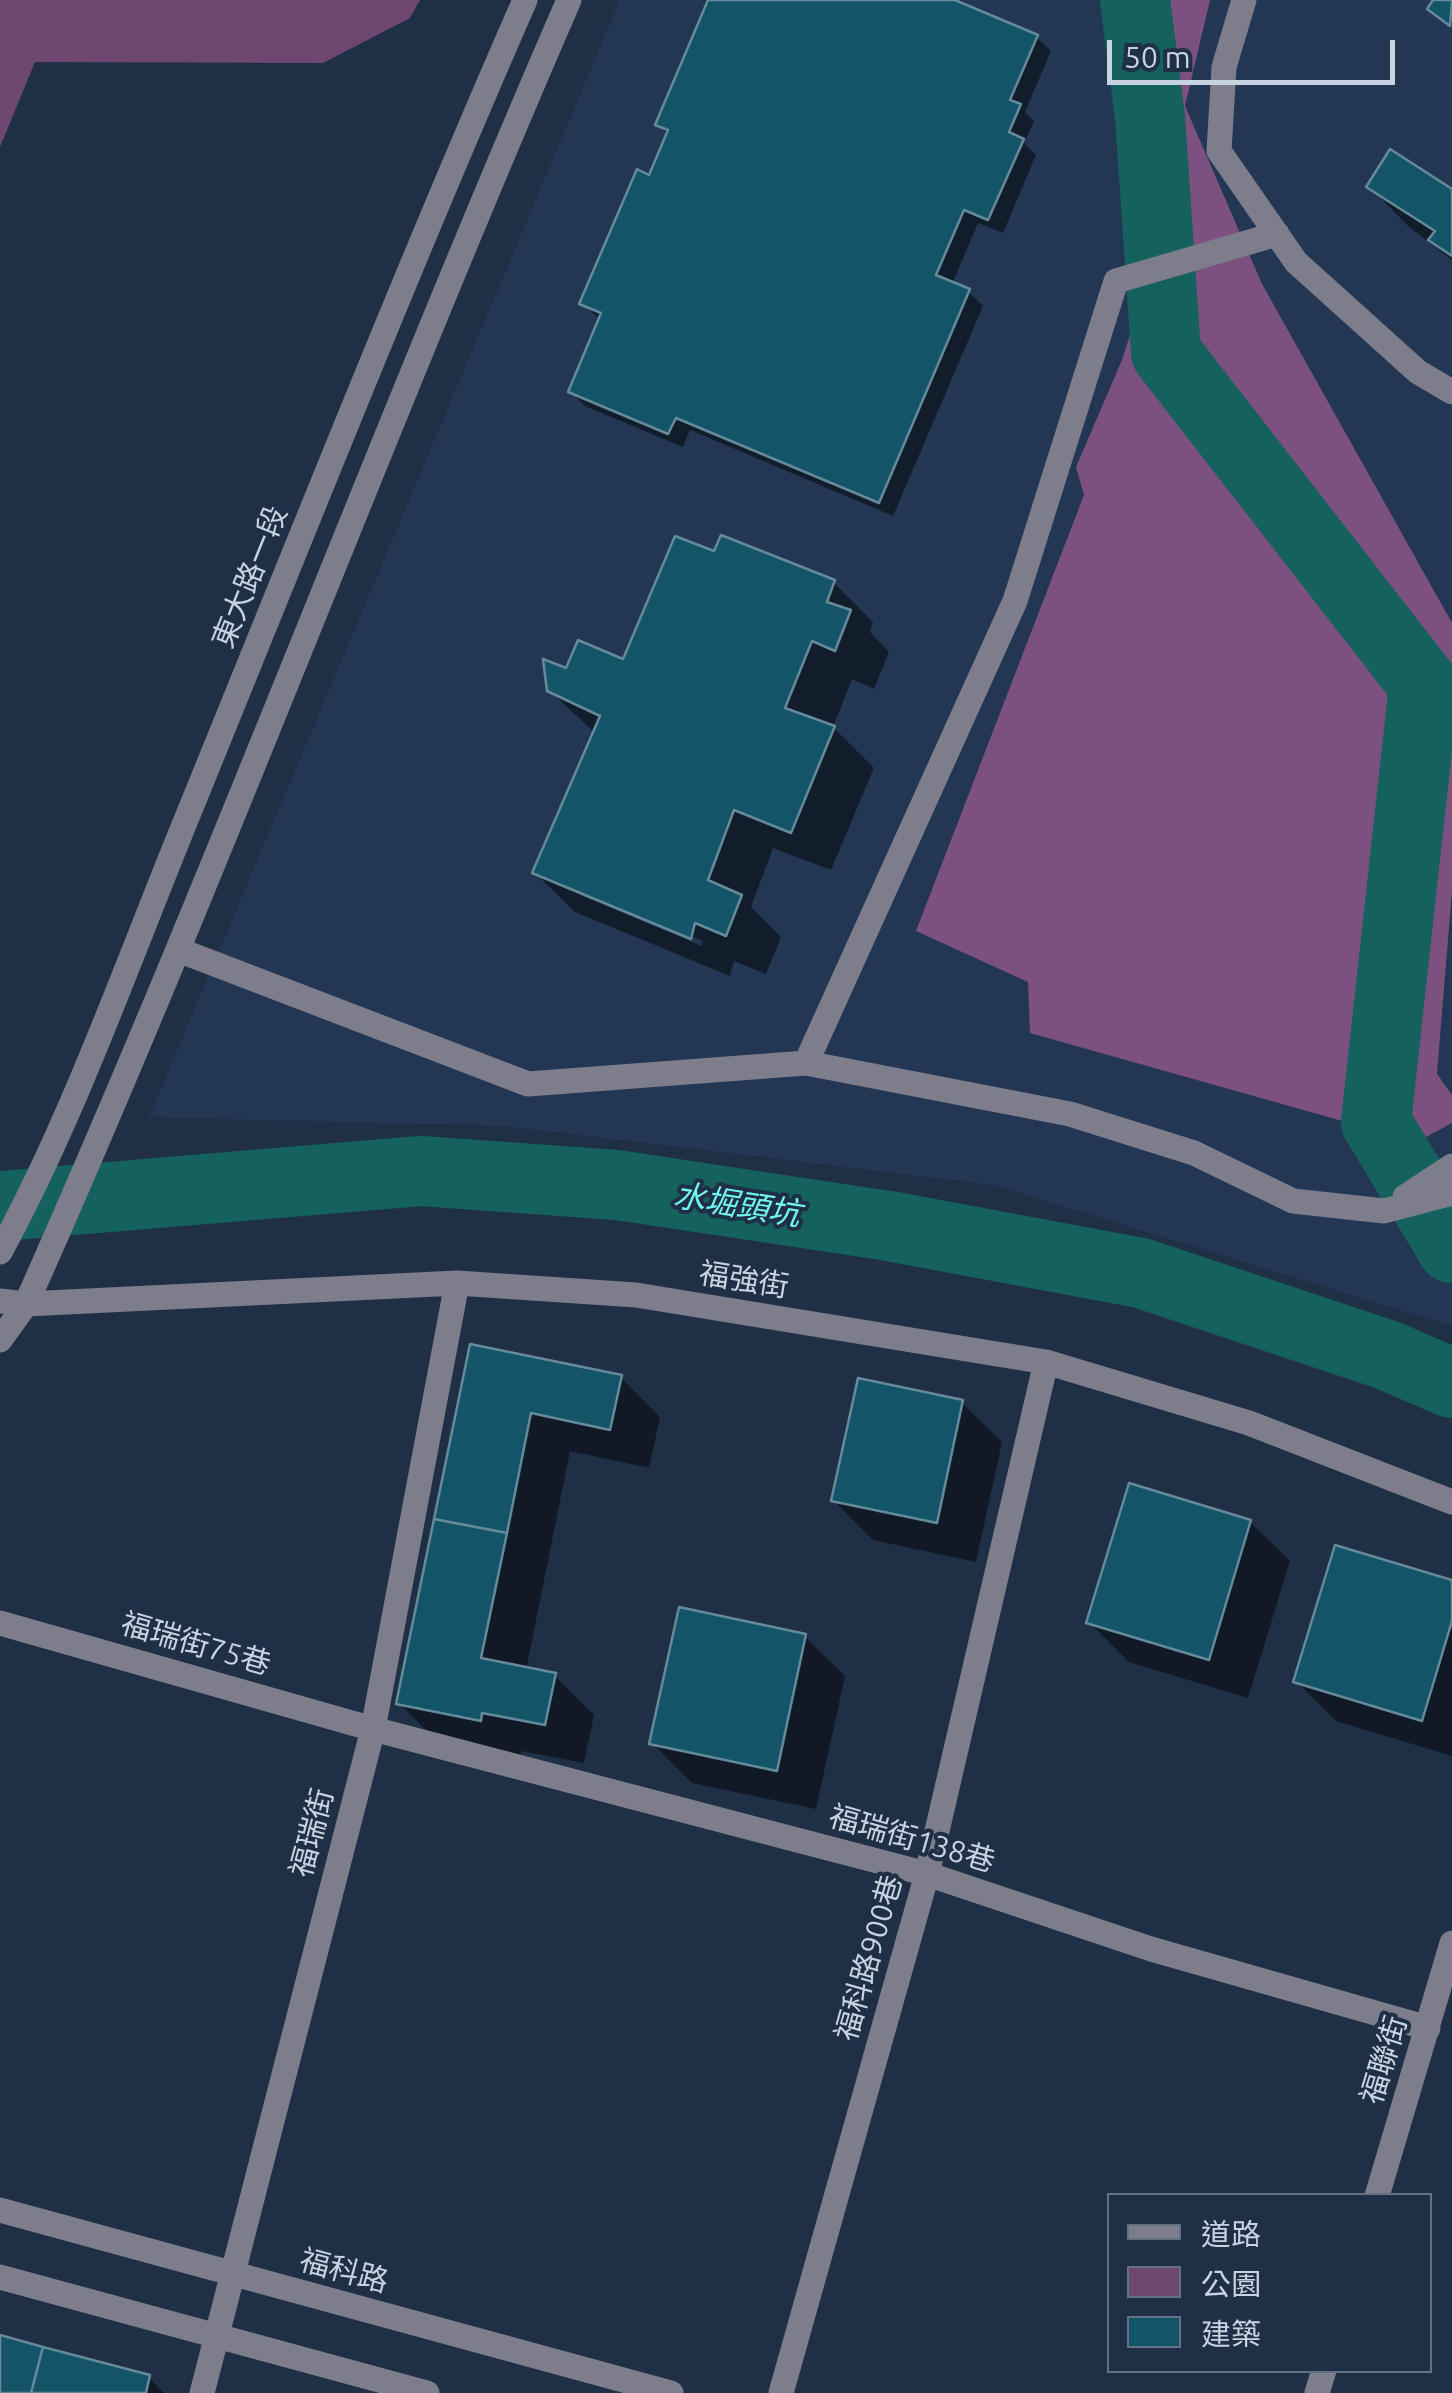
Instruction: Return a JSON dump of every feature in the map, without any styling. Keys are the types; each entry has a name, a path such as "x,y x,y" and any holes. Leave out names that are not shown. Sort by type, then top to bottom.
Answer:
{"street":[{"name":"東大路一段","path":"4,1246 36,1180 525,0"},
{"path":"0,1340 26,1304 181,951 461,248 569,0"},
{"path":"1244,0 1224,67 1220,151 1277,234 1310,274 1418,372 1452,392"},
{"path":"806,1063 1016,601 1116,280 1277,234"},
{"path":"181,951 528,1084 806,1063 1070,1114 1194,1153 1292,1201 1384,1211 1452,1193"},
{"path":"1384,1211 1452,1166"},
{"name":"福強街","path":"0,1302 26,1304 457,1283 636,1295 1046,1362 1249,1423 1452,1502"},
{"name":"福瑞街","path":"202,2393 373,1730 457,1283"},
{"name":"福科路900巷","path":"781,2393 927,1874 1046,1362"},
{"name":"福瑞街75巷","path":"0,1623 373,1730"},
{"name":"福瑞街138巷","path":"373,1730 927,1874 1151,1949 1428,2028"},
{"name":"福聯街","path":"1378,2193 1452,1943"},
{"name":"福科路","path":"0,2210 671,2393"},
{"path":"0,2276 427,2393"}],"shaded area":[{"path":"620,0 1452,0 1452,1326 994,1185 506,1126 149,1117"},
{"path":"1159,0 1210,0 1185,106 1262,284 1452,623 1452,890 1437,1074 1452,1095 1452,1123 1417,1142 1030,1033 1028,982 916,931 1084,495 1076,467 1122,360 1167,218 1172,25"}],"green space":[{"path":"0,0 420,0 410,18 323,63 35,62 0,147"}],"building":[{"path":"708,0 955,0 1038,35 1010,100 1021,104 1009,132 1024,139 988,220 964,210 936,275 970,289 879,503 676,418 668,434 568,392 601,313 579,304 637,169 649,175 668,130 655,125"},
{"path":"1433,0 1452,0 1450,26 1427,9"},
{"path":"1390,149 1452,189 1452,256 1428,240 1435,231 1366,187"},
{"path":"721,535 835,580 827,602 851,610 835,651 812,641 785,708 835,726 791,833 734,810 708,880 742,895 726,936 695,923 691,939 532,873 600,716 547,691 543,659 566,668 578,640 623,659 675,536 714,551"},
{"path":"470,1344 622,1375 610,1430 531,1413 507,1533 434,1519"},
{"path":"858,1378 963,1400 937,1523 831,1501"},
{"path":"1129,1483 1251,1520 1209,1660 1086,1623"},
{"path":"434,1519 507,1533 481,1658 556,1673 545,1725 482,1713 481,1721 396,1704"},
{"path":"1335,1545 1452,1580 1452,1621 1422,1721 1293,1682"},
{"path":"679,1607 806,1634 777,1771 649,1744"},
{"path":"0,2335 43,2347 31,2393 0,2393"},
{"path":"43,2347 150,2375 146,2393 31,2393"}],"waterway":[{"path":"1135,0 1150,117 1166,353 1424,685 1376,1122 1452,1248"},
{"name":"水堀頭坑","path":"0,1206 421,1171 617,1185 889,1226 1141,1273 1387,1355 1452,1383"}]}
